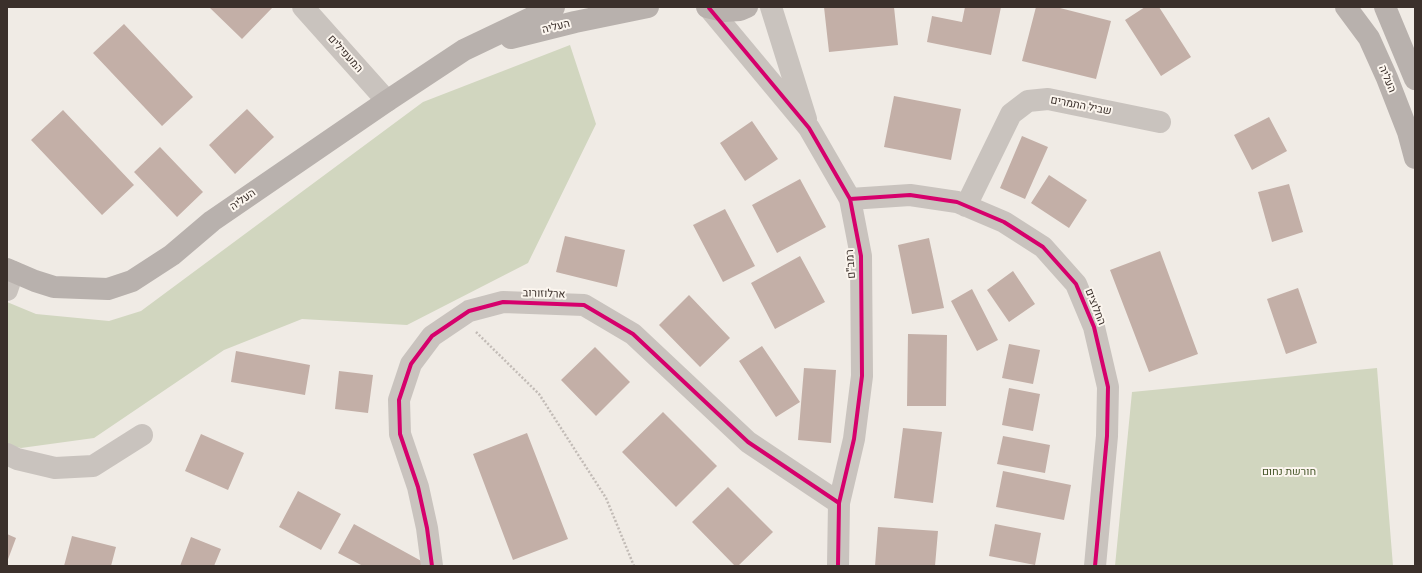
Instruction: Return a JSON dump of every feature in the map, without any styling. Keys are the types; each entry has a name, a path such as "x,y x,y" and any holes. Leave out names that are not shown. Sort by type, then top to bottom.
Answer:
{"main road":[{"name":"העליה","path":"9,277 54,287 81,289 108,289 132,281 172,255 212,221 464,50 554,7"},
{"name":"העליה","path":"464,50 575,22 648,7"},
{"path":"708,7 724,11 740,10 747,7"},
{"name":"העליה","path":"1346,7 1369,38 1408,132 1415,158"},
{"path":"1385,7 1415,79"}],"street":[{"name":"המעפילים","path":"303,7 387,101"},
{"name":"רמב\"ם","path":"708,7 809,128 850,199 861,256 862,376 854,440 839,503 838,566"},
{"name":"רמב\"ם","path":"771,7 809,128"},
{"name":"שביל התמרים","path":"966,206 1011,114 1028,101 1048,99 1160,122"},
{"name":"החלוצים","path":"850,199 910,196 956,202 1004,222 1043,247 1076,284 1094,326 1108,387 1107,436 1095,566"},
{"name":"ארלוזורוב","path":"432,566 427,528 418,486 400,434 399,400 411,364 432,336 469,311 503,302 584,305 633,334 748,442 839,503"},
{"path":"7,454 16,458 55,468 93,466 142,435"}],"path":[{"path":"460,317 539,394 606,498 634,566"}],"green space":[{"path":"570,45 596,124 528,263 407,325 302,319 224,350 94,438 21,448 7,445 7,302 36,314 109,321 141,311 423,102"},
{"name":"חורשת נחום","path":"1377,368 1393,566 1115,566 1132,392"}],"building":[{"path":"209,7 273,7 242,39"},
{"path":"824,7 894,7 898,45 829,52"},
{"path":"965,7 1001,7 991,55 927,42 932,16 962,22"},
{"path":"1036,7 1056,7 1111,21 1096,79 1022,61"},
{"path":"1145,7 1159,7 1191,57 1161,76 1125,20"},
{"path":"124,24 193,97 162,126 93,53"},
{"path":"894,96 961,109 951,160 884,147"},
{"path":"247,109 274,137 235,174 209,145"},
{"path":"63,110 134,185 102,215 31,140"},
{"path":"1269,117 1287,151 1252,170 1234,135"},
{"path":"752,121 778,159 745,181 720,143"},
{"path":"1022,136 1048,147 1025,199 1000,188"},
{"path":"160,147 203,192 177,217 134,172"},
{"path":"1049,175 1087,200 1069,228 1031,203"},
{"path":"800,179 826,227 777,253 752,205"},
{"path":"1289,184 1303,232 1272,242 1258,192"},
{"path":"725,209 755,266 723,282 693,225"},
{"path":"565,236 625,250 617,287 556,272"},
{"path":"929,238 944,308 912,314 898,245"},
{"path":"1160,251 1198,354 1149,372 1110,270"},
{"path":"800,256 825,302 775,329 751,283"},
{"path":"1013,271 1035,304 1009,322 987,290"},
{"path":"1298,288 1317,343 1286,354 1267,299"},
{"path":"972,289 998,340 977,351 951,301"},
{"path":"689,295 730,338 700,367 659,325"},
{"path":"908,334 947,335 946,406 907,406"},
{"path":"1009,344 1040,350 1033,384 1002,378"},
{"path":"762,346 800,402 776,417 739,361"},
{"path":"595,347 630,382 596,416 561,380"},
{"path":"236,351 310,365 305,395 231,382"},
{"path":"804,368 836,370 831,443 798,440"},
{"path":"339,371 373,375 368,413 335,409"},
{"path":"1009,388 1040,394 1033,431 1002,425"},
{"path":"663,412 717,466 676,507 622,452"},
{"path":"903,428 942,432 933,503 894,498"},
{"path":"527,433 568,539 513,560 473,454"},
{"path":"201,434 244,453 228,490 185,471"},
{"path":"1003,436 1050,445 1045,473 997,464"},
{"path":"1003,471 1071,485 1064,520 996,507"},
{"path":"728,487 773,532 738,566 735,566 692,522"},
{"path":"298,491 341,514 321,550 279,527"},
{"path":"354,524 425,563 423,566 363,566 338,553"},
{"path":"995,524 1041,533 1035,565 989,556"},
{"path":"878,527 938,531 935,566 875,566"},
{"path":"7,534 16,538 7,562"},
{"path":"72,536 116,547 111,566 64,566"},
{"path":"191,537 221,549 214,566 180,566"}],"cycle path":[{"path":"709,8 809,128 850,199 861,256 862,376 854,439 839,503 838,566"},
{"path":"850,199 910,195 957,202 1004,222 1043,247 1076,284 1094,327 1108,387 1107,436 1095,566"},
{"path":"432,566 427,528 418,487 400,434 399,400 411,364 432,336 469,311 503,302 584,305 633,334 748,442 839,503"}]}
